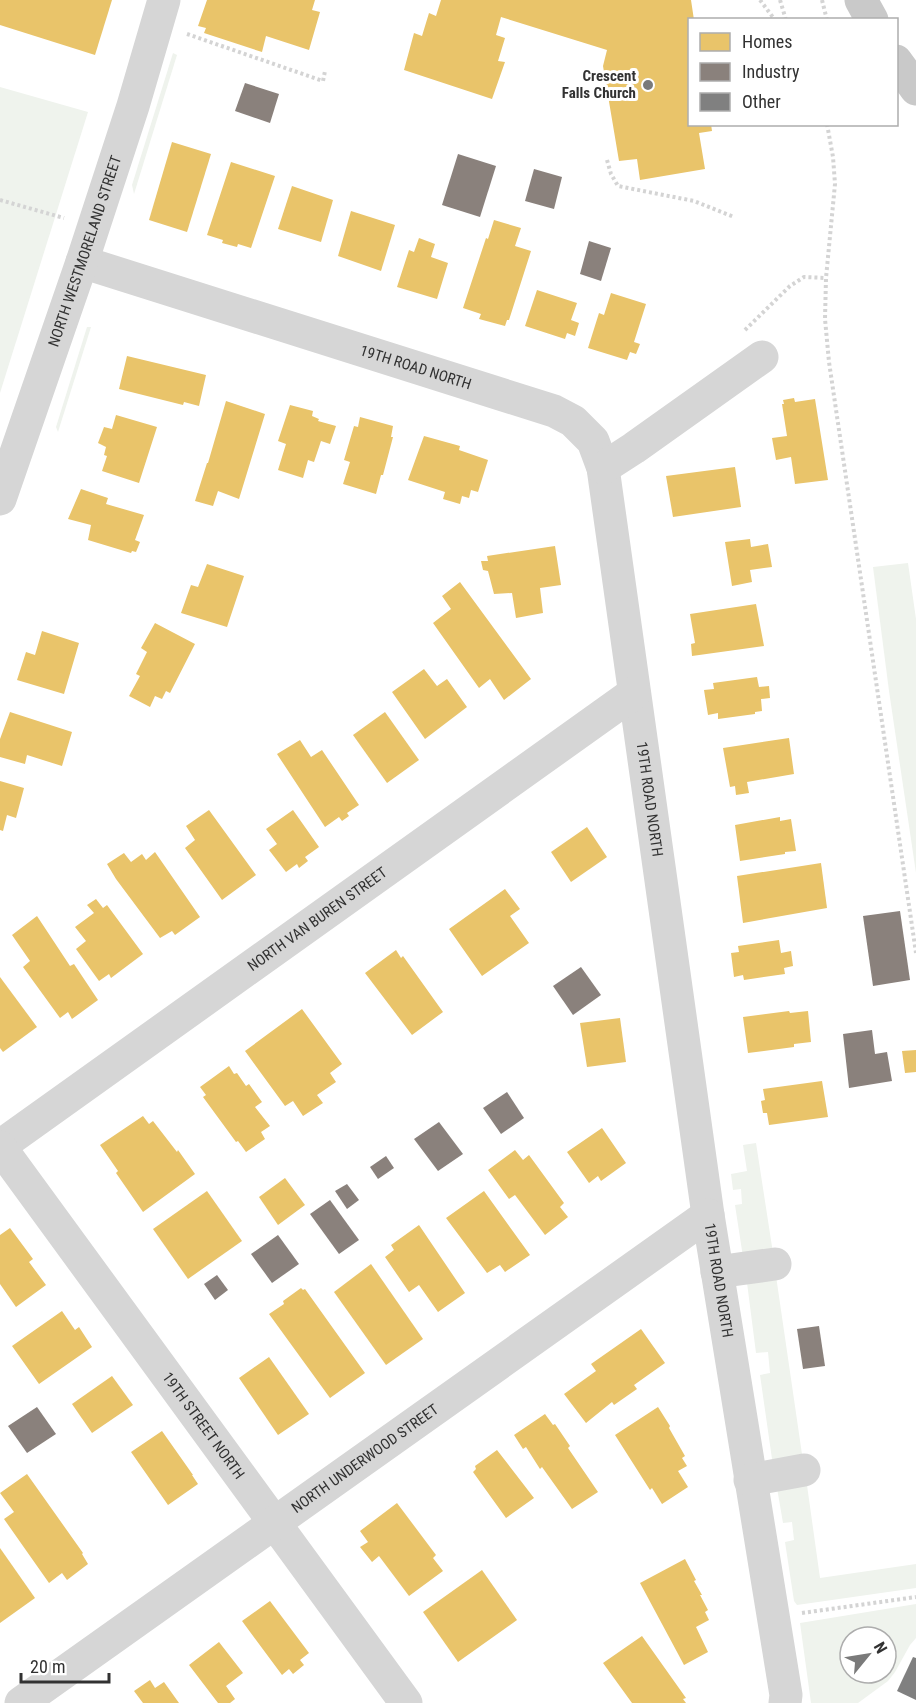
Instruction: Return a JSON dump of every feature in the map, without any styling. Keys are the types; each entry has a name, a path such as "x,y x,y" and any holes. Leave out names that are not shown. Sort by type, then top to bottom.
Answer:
{"main road":[{"path":"898,62 916,89"}],"street":[{"name":"NORTH WESTMORELAND STREET","path":"0,499 94,226 165,0"},
{"name":"19TH ROAD NORTH","path":"82,262 554,411 573,421 593,441 603,468 708,1215 785,1699"},
{"path":"603,468 762,357"},
{"name":"NORTH VAN BUREN STREET","path":"0,1147 634,693"},
{"name":"19TH STREET NORTH","path":"0,1147 406,1703"},
{"name":"NORTH UNDERWOOD STREET","path":"21,1703 708,1215"},
{"path":"717,1272 775,1264"},
{"path":"750,1480 804,1470"}],"path":[{"path":"760,0 774,18"},
{"path":"780,0 785,18"},
{"path":"822,0 826,18"},
{"path":"187,34 323,81 326,71"},
{"path":"827,126 835,184 826,278 825,319 829,362 916,953"},
{"path":"607,160 618,186 694,201 734,217"},
{"path":"0,200 94,226"},
{"path":"793,1614 916,1597"}],"shaded area":[{"path":"173,53 177,55 134,194 132,185"},
{"path":"0,87 88,112 0,393"},
{"path":"87,327 91,327 58,432 56,427"},
{"path":"908,563 916,619 916,873 873,567"},
{"path":"756,1143 773,1253 743,1257 735,1205 742,1204 741,1189 733,1190 731,1174 747,1171 743,1145"},
{"path":"775,1269 803,1461 773,1466 760,1375 770,1373 768,1352 756,1353 746,1275"},
{"path":"806,1478 820,1578 916,1564 916,1588 797,1605 794,1601 785,1542 794,1540 792,1522 783,1523 776,1482"},
{"path":"916,1604 916,1638 898,1667 898,1625 838,1625 838,1685 883,1685 858,1703 811,1703 800,1623"}],"building: Homes":[{"path":"0,0 112,0 95,55 0,25"},
{"path":"207,0 315,0 312,10 320,12 309,50 266,36 262,52 204,33 206,28 198,26"},
{"name":"Crescent Falls Church","path":"441,0 691,0 694,18 688,18 688,126 711,126 712,131 699,133 705,169 640,180 637,159 619,161 603,66 607,50 501,17 496,35 505,38 498,61 505,62 492,99 404,70 414,33 422,36 429,13 436,16"},
{"path":"172,142 211,154 187,232 149,220"},
{"path":"231,162 275,176 251,248 222,243 223,240 207,235"},
{"path":"292,186 333,200 321,242 278,229"},
{"path":"351,211 395,225 381,271 338,256"},
{"path":"494,220 521,228 515,246 531,251 509,320 505,326 479,319 481,314 463,308"},
{"path":"419,238 435,244 431,257 448,263 437,299 397,287 409,250 414,252"},
{"path":"537,290 577,303 571,320 579,323 575,336 567,333 565,339 525,326"},
{"path":"611,293 646,304 634,342 640,344 636,354 630,352 627,360 588,348 599,313 604,315"},
{"path":"127,356 206,375 199,406 184,402 183,405 119,389"},
{"path":"794,398 795,402 815,399 828,480 795,484 791,457 776,460 772,438 787,436 783,400"},
{"path":"226,401 265,414 239,499 218,491 213,506 195,501"},
{"path":"290,405 313,411 312,416 319,419 318,421 336,426 330,444 321,441 314,462 308,460 303,478 278,470 286,444 278,441"},
{"path":"116,415 157,427 139,483 102,471 107,456 104,455 106,447 98,443 104,427 112,429"},
{"path":"360,417 393,426 391,437 393,437 376,494 343,484 350,462 344,460 354,426 358,427"},
{"path":"424,436 460,446 459,450 488,460 478,492 471,490 469,498 462,496 460,504 443,499 445,492 408,480"},
{"path":"735,467 741,507 673,517 666,476"},
{"path":"81,489 108,498 106,504 144,515 135,540 140,542 136,552 131,553 88,540 91,525 68,519"},
{"path":"750,539 751,547 768,544 772,567 750,570 752,582 732,586 725,542"},
{"path":"555,546 561,585 540,588 543,613 516,618 512,593 494,594 488,571 483,570 481,561 488,561 487,556"},
{"path":"207,564 244,576 227,627 181,613 191,585 198,587"},
{"path":"460,582 531,679 504,700 490,679 479,688 433,623 451,609 442,596"},
{"path":"756,604 764,646 692,656 691,644 695,643 690,614"},
{"path":"155,623 195,644 170,693 166,691 162,699 155,696 150,707 129,696 140,676 136,674 147,652 141,648"},
{"path":"42,631 79,643 64,694 17,680 26,652 35,655"},
{"path":"424,669 437,686 447,679 467,707 425,739 392,692"},
{"path":"757,677 759,687 769,686 770,698 761,699 762,711 718,719 718,713 708,715 704,690 714,689 713,683"},
{"path":"10,712 72,732 62,766 27,755 25,764 0,757 0,739"},
{"path":"385,712 419,760 387,783 353,735"},
{"path":"789,738 794,774 747,782 749,793 736,795 735,786 730,787 723,748"},
{"path":"300,740 311,757 322,750 359,805 347,813 349,816 342,821 339,817 325,827 277,754"},
{"path":"0,781 24,788 16,818 7,815 3,831 0,830"},
{"path":"209,810 256,875 222,900 185,848 195,840 186,826"},
{"path":"293,810 319,847 305,857 308,861 299,868 297,864 286,872 269,850 277,844 266,829"},
{"path":"780,817 780,821 791,819 796,851 740,861 735,825"},
{"path":"587,827 607,857 571,882 551,852"},
{"path":"155,852 200,917 175,935 172,931 160,938 107,864 124,853 131,862 142,854 146,860"},
{"path":"821,863 827,908 743,923 737,876"},
{"path":"505,889 520,909 510,916 529,943 482,976 449,929"},
{"path":"96,899 103,908 107,905 143,954 111,978 109,974 99,981 76,949 86,941 75,927 94,913 87,905"},
{"path":"37,916 70,966 74,964 98,1000 72,1019 68,1012 60,1018 23,967 30,961 12,935"},
{"path":"779,940 781,953 791,951 793,966 784,968 785,974 744,980 743,975 734,977 731,953 739,952 738,946"},
{"path":"396,950 401,958 403,956 443,1012 412,1035 365,973"},
{"path":"0,977 37,1027 3,1052 0,1048"},
{"path":"302,1009 342,1064 330,1073 336,1082 317,1095 323,1103 303,1116 293,1101 285,1106 245,1051"},
{"path":"789,1011 790,1013 808,1011 811,1042 794,1044 794,1047 748,1053 743,1017"},
{"path":"620,1018 626,1062 587,1067 580,1023"},
{"path":"916,1050 916,1072 905,1073 902,1051"},
{"path":"229,1066 246,1086 249,1084 262,1102 255,1107 270,1126 261,1132 265,1139 246,1152 203,1097 206,1095 200,1087"},
{"path":"822,1081 828,1117 769,1125 767,1113 763,1113 761,1101 765,1100 763,1089"},
{"path":"143,1116 149,1124 153,1121 195,1174 143,1212 100,1145"},
{"path":"602,1128 626,1163 601,1181 598,1176 589,1183 567,1152"},
{"path":"515,1150 523,1160 529,1155 564,1203 560,1207 568,1217 545,1235 515,1195 509,1199 488,1170"},
{"path":"285,1178 305,1205 278,1225 259,1197"},
{"path":"207,1191 242,1241 188,1279 153,1229"},
{"path":"484,1191 530,1255 505,1272 500,1265 487,1273 446,1218"},
{"path":"419,1225 465,1293 438,1312 419,1285 409,1292 385,1257 394,1250 391,1245"},
{"path":"10,1228 33,1259 29,1262 46,1285 16,1307 0,1284 0,1235"},
{"path":"371,1264 423,1339 386,1365 334,1292"},
{"path":"301,1288 305,1289 365,1373 330,1398 269,1314"},
{"path":"62,1311 75,1330 79,1327 92,1347 39,1384 12,1346"},
{"path":"641,1329 665,1363 634,1385 637,1389 614,1405 612,1402 586,1423 564,1394 596,1371 591,1364"},
{"path":"269,1357 309,1414 278,1435 239,1378"},
{"path":"112,1376 133,1405 92,1433 72,1404"},
{"path":"658,1407 685,1456 682,1458 687,1466 678,1471 688,1487 662,1504 652,1488 650,1490 615,1435"},
{"path":"545,1414 570,1446 568,1448 598,1492 572,1509 542,1467 540,1469 526,1447 523,1449 514,1435"},
{"path":"162,1431 198,1484 168,1505 131,1452"},
{"path":"497,1450 534,1498 506,1518 473,1472 476,1469 475,1466"},
{"path":"27,1474 83,1553 88,1564 67,1580 62,1573 49,1583 4,1519 14,1512 0,1493"},
{"path":"397,1503 436,1555 433,1558 443,1571 409,1596 379,1556 372,1562 360,1547 368,1542 360,1531"},
{"path":"0,1548 35,1598 0,1623"},
{"path":"685,1559 708,1610 705,1612 709,1620 696,1627 708,1652 684,1665 640,1583"},
{"path":"482,1570 517,1620 458,1662 423,1612"},
{"path":"270,1601 309,1653 300,1660 304,1665 293,1674 289,1669 282,1675 242,1621"},
{"path":"642,1636 686,1698 683,1699 686,1703 632,1703 603,1663"},
{"path":"219,1642 243,1673 226,1686 235,1699 230,1703 218,1703 189,1665"},
{"path":"150,1680 155,1688 164,1682 179,1703 143,1703 134,1691"}],"building: Industry":[{"path":"245,83 279,94 270,123 235,111"},
{"path":"458,154 496,166 480,217 442,205"},
{"path":"534,169 562,177 554,209 525,201"},
{"path":"589,241 611,248 601,281 580,274"},
{"path":"900,911 910,980 873,986 863,916"},
{"path":"581,967 601,995 573,1015 553,986"},
{"path":"872,1030 875,1054 887,1052 892,1081 849,1088 843,1034"},
{"path":"507,1092 524,1118 501,1134 483,1108"},
{"path":"439,1122 463,1154 438,1171 414,1139"},
{"path":"386,1156 394,1168 378,1179 370,1167"},
{"path":"347,1184 359,1200 347,1209 335,1191"},
{"path":"330,1200 359,1240 339,1254 310,1214"},
{"path":"278,1235 299,1264 272,1283 251,1254"},
{"path":"217,1275 228,1290 215,1300 204,1284"},
{"path":"819,1326 825,1366 803,1369 797,1329"},
{"path":"37,1407 56,1434 27,1453 8,1426"}],"building: Other":[{"path":"913,1657 916,1658 916,1700 897,1691"}],"place":[{"name":"Crescent Falls Church","path":"648,85"}]}
